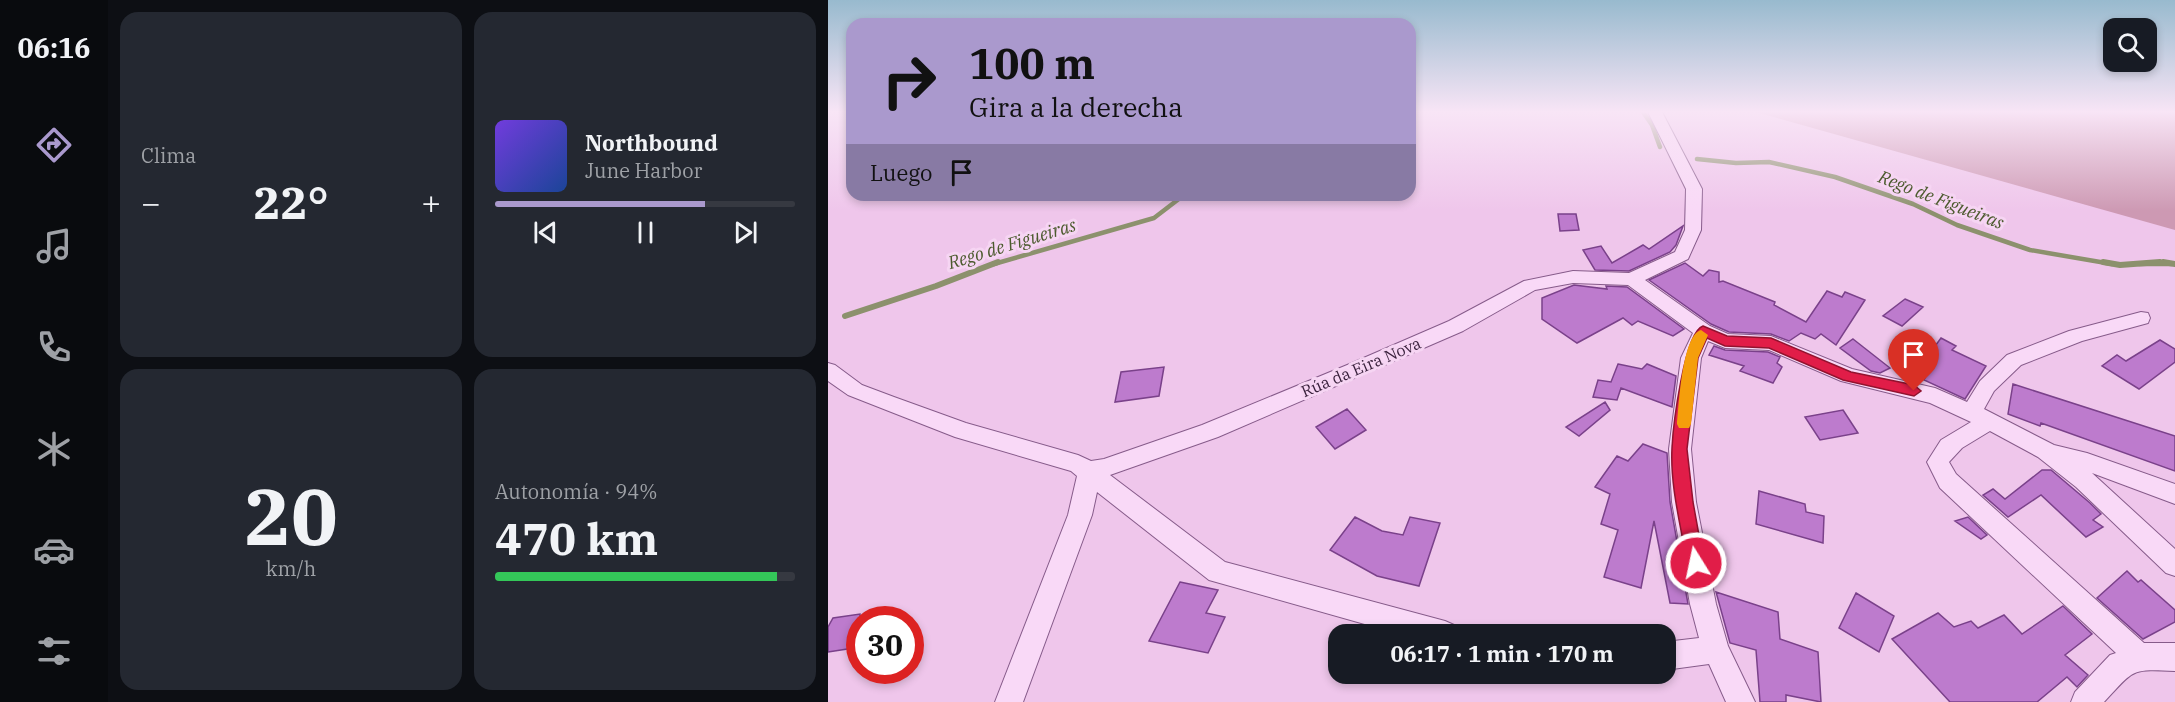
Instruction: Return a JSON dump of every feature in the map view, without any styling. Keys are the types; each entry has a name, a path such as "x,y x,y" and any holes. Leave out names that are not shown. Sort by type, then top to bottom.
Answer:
{"street":[{"path":"1673,145 1694,189 1694,230 1682,255 1632,279 1703,331 1725,341 1771,343 1848,376 1935,396 1980,416 2046,451 2084,480 2175,565"},
{"name":"Rúa da Eira Nova","path":"1090,471 1210,431 1274,404 1456,326 1530,285 1573,277 1632,279"},
{"path":"2139,656 1948,481 1938,462 1945,448 1980,428 1980,416 1987,386 2014,360 2076,336 2141,318"},
{"path":"1703,331 1692,358 1680,449 1684,502 1703,604 1716,650 1741,702"},
{"path":"828,370 855,390 887,404 994,440 1070,461 1090,471 1218,572 1408,624"},
{"path":"2046,451 2087,462 2175,494"},
{"path":"1009,702 1080,515 1090,471"},
{"path":"1676,655 1716,650"},
{"path":"2085,702 2120,665 2139,656 2175,657"}],"shaded area":[{"path":"1872,145 2175,145 2175,230"}],"building":[{"path":"1558,214 1576,214 1579,230 1560,231"},
{"path":"1683,226 1676,245 1670,252 1629,271 1595,270 1583,250 1601,246 1612,263 1643,245 1649,249"},
{"path":"1685,263 1703,276 1709,270 1719,272 1719,282 1723,281 1775,302 1774,305 1806,322 1827,291 1842,297 1845,292 1865,300 1836,345 1821,334 1815,339 1801,333 1789,341 1771,334 1729,332 1711,324 1649,280"},
{"path":"1574,285 1607,289 1606,286 1627,287 1684,329 1673,336 1638,321 1632,325 1623,318 1577,343 1542,319 1542,298"},
{"path":"1905,299 1923,307 1902,326 1883,316"},
{"path":"1941,338 1956,346 1952,350 1986,366 1965,399 1924,380 1929,370 1914,363 1923,350 1930,353"},
{"path":"1853,339 1890,368 1880,373 1871,371 1840,348"},
{"path":"2160,340 2175,349 2175,362 2139,389 2102,366 2117,355 2126,361"},
{"path":"1714,346 1725,350 1768,352 1780,357 1777,363 1782,367 1773,383 1740,371 1744,366 1709,355"},
{"path":"1618,364 1642,369 1647,364 1676,376 1672,407 1621,388 1617,400 1593,397 1598,380 1611,382"},
{"path":"1164,367 1159,396 1115,402 1121,372"},
{"path":"2013,384 2175,436 2175,471 2041,423 2040,426 2008,414"},
{"path":"1605,402 1610,410 1579,436 1566,427"},
{"path":"1347,409 1366,430 1335,449 1316,427"},
{"path":"1843,410 1858,433 1820,440 1805,417"},
{"path":"1643,444 1667,453 1670,502 1688,604 1670,603 1654,521 1641,588 1604,577 1618,530 1601,524 1610,494 1595,487 1617,456 1628,461"},
{"path":"2042,470 2051,470 2090,503 2101,514 2093,520 2103,527 2086,537 2041,495 2008,517 1983,495 1993,489 2005,499"},
{"path":"1759,491 1805,504 1806,512 1824,516 1823,543 1756,524"},
{"path":"1355,517 1382,531 1403,535 1410,517 1440,523 1419,586 1377,576 1330,550"},
{"path":"1968,517 1987,535 1981,539 1955,521"},
{"path":"2127,571 2138,582 2141,580 2175,610 2175,622 2143,639 2097,598"},
{"path":"1180,582 1218,590 1206,613 1225,617 1208,653 1149,641"},
{"path":"1716,592 1778,612 1780,639 1818,652 1821,702 1786,695 1786,702 1760,702 1756,650 1730,643"},
{"path":"1856,593 1894,616 1879,652 1839,628"},
{"path":"2063,606 2092,634 2065,655 2088,675 2077,687 2067,677 2037,702 1950,702 1892,639 1938,613 1954,627 1971,621 1978,628 2004,615 2022,634"},
{"path":"846,616 846,649 828,652 828,627 833,618"}],"waterway":[{"name":"Rego de Figueiras","path":"1697,159 1736,163 1769,162 1835,177 1913,204 1957,225 2030,250 2112,264"},
{"name":"Rego de Figueiras","path":"994,264 1154,218 1176,201"},
{"name":"Rego de Figueiras","path":"845,316 936,286 998,262"},
{"name":"Rego de Figueiras","path":"2103,262 2120,265 2160,262"},
{"name":"Rego de Figueiras","path":"2163,262 2175,264"},
{"name":"Rego de Figueiras","path":"2139,264 2172,264"}],"slow traffic":[{"path":"1684,424 1692,358 1701,335"}],"route":[{"path":"1696,563 1684,502 1680,449 1692,358 1703,331 1725,341 1771,343 1848,376 1914,391"}]}
